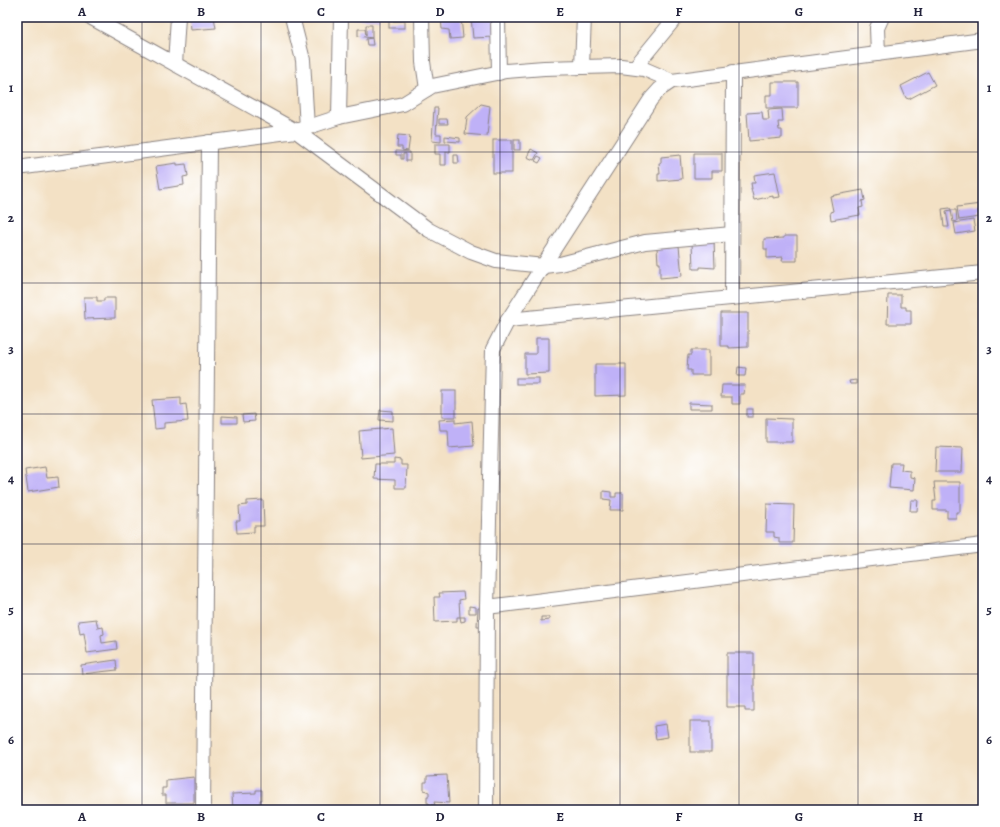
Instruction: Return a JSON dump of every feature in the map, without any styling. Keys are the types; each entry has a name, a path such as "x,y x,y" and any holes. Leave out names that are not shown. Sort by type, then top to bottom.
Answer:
{"street":[{"path":"90,17 106,21 175,64 301,130 395,206 429,230 484,258 496,261 544,266 560,264 645,242 732,234"},
{"path":"175,64 178,17"},
{"path":"292,17 303,60 301,130"},
{"path":"339,117 341,17"},
{"path":"422,17 423,62 427,89"},
{"path":"498,17 499,73"},
{"path":"582,66 584,17"},
{"path":"635,67 676,17"},
{"path":"878,54 877,28 882,17"},
{"path":"486,810 487,607 492,361 496,342 508,320 660,88 672,82 733,72 983,40"},
{"path":"17,168 301,130 339,117 403,104 427,89 499,73 526,69 582,66 635,67 653,72 672,82"},
{"path":"732,298 733,72"},
{"path":"203,810 209,142"},
{"path":"508,320 983,273"},
{"path":"487,607 983,545"}],"building":[{"path":"190,17 214,17 216,28 191,30"},
{"path":"353,17 379,17 379,19 353,19"},
{"path":"441,17 461,17 463,38 450,39 449,30 442,29"},
{"path":"471,17 494,17 494,37 473,38"},
{"path":"389,21 405,21 405,28 389,28"},
{"path":"366,25 372,25 372,38 358,36 358,29 365,29 366,35"},
{"path":"372,38 373,45 367,45 366,39"},
{"path":"928,72 935,85 909,99 906,98 901,86"},
{"path":"772,82 798,82 798,108 766,108 766,95 772,95"},
{"path":"481,104 490,106 487,136 465,134 467,117"},
{"path":"434,108 438,108 436,134 441,134 441,142 432,141"},
{"path":"782,109 783,122 778,122 779,130 782,130 782,138 749,141 747,113 762,112 763,120 769,120 768,110"},
{"path":"439,119 447,119 448,124 439,124"},
{"path":"398,135 410,136 408,151 402,150 402,147 397,147"},
{"path":"445,136 460,138 460,142 445,141"},
{"path":"493,140 512,140 512,173 493,173"},
{"path":"514,140 520,140 520,150 514,150"},
{"path":"435,144 450,144 450,152 446,152 446,165 440,165 440,154 435,154"},
{"path":"531,149 538,153 534,160 527,157"},
{"path":"396,151 410,152 410,161 406,161 406,154 403,154 403,159 401,159 401,155 396,155"},
{"path":"694,153 722,153 722,171 712,171 712,178 694,178"},
{"path":"454,155 458,155 459,163 454,163"},
{"path":"680,155 682,179 658,181 658,174 660,174 659,163 661,163 661,157"},
{"path":"538,156 542,158 539,163 535,161"},
{"path":"177,163 177,165 186,164 188,176 183,177 184,185 160,189 156,166"},
{"path":"775,172 780,197 773,198 773,196 754,200 751,183 755,183 754,175"},
{"path":"863,190 865,200 862,201 863,207 859,208 860,215 831,220 830,212 833,211 830,196"},
{"path":"981,204 982,209 978,210 979,217 959,220 957,207"},
{"path":"950,208 951,210 946,211 949,227 944,227 942,209"},
{"path":"951,210 956,210 957,221 953,222"},
{"path":"973,220 975,231 956,234 954,223"},
{"path":"784,236 797,236 797,261 782,261 783,257 767,258 767,249 764,249 764,239 784,238"},
{"path":"714,241 715,268 700,267 700,269 693,269 692,242"},
{"path":"679,246 682,276 660,278 660,263 658,263 657,248"},
{"path":"888,295 901,295 901,307 906,307 906,310 911,310 911,324 887,324"},
{"path":"84,297 97,297 97,301 104,301 104,298 115,298 115,318 85,319"},
{"path":"721,313 748,313 748,347 729,348 729,346 721,346"},
{"path":"536,338 549,338 549,373 525,374 525,354 536,354"},
{"path":"691,350 709,350 709,375 691,375 691,370 687,370 688,355 691,355"},
{"path":"595,364 626,364 626,395 595,396"},
{"path":"738,367 746,368 745,376 737,376"},
{"path":"516,378 539,378 539,384 516,384"},
{"path":"856,380 856,384 850,384 849,381"},
{"path":"722,385 745,385 744,394 740,394 740,404 732,404 732,397 721,397"},
{"path":"442,391 456,391 456,417 442,417"},
{"path":"181,398 181,405 186,404 188,421 164,423 164,428 155,429 152,400"},
{"path":"689,403 712,404 712,409 689,409"},
{"path":"747,409 753,409 753,417 747,417"},
{"path":"380,410 393,411 393,421 379,420"},
{"path":"254,414 255,421 243,422 242,415"},
{"path":"222,416 237,417 237,423 222,423"},
{"path":"766,418 792,419 792,442 766,442"},
{"path":"455,419 455,423 472,421 474,446 449,448 448,430 440,430 439,420"},
{"path":"392,428 394,455 361,458 359,431"},
{"path":"936,447 963,448 962,472 935,472"},
{"path":"394,459 401,460 401,465 407,465 406,488 395,488 395,480 374,479 375,464 394,464"},
{"path":"891,463 902,463 901,470 910,471 910,477 915,478 914,490 889,488"},
{"path":"45,467 47,478 58,477 59,487 28,492 25,470"},
{"path":"934,482 960,482 960,512 956,512 956,518 947,518 947,510 933,510 933,501 936,501"},
{"path":"603,491 611,492 611,497 616,497 616,493 623,493 623,510 610,510 611,500 603,499"},
{"path":"263,500 264,526 254,526 254,532 237,533 236,521 240,521 239,506 247,505 247,501"},
{"path":"911,500 918,500 917,511 910,511"},
{"path":"767,504 794,505 793,543 779,543 779,538 774,537 774,532 766,532"},
{"path":"463,592 464,599 459,600 460,617 457,617 457,621 435,622 434,597 440,597 439,593"},
{"path":"469,606 476,607 476,613 469,613"},
{"path":"478,608 481,608 480,626 477,626"},
{"path":"460,617 465,617 465,621 461,622"},
{"path":"541,617 549,617 549,620 541,621"},
{"path":"96,619 98,628 103,627 104,634 101,635 102,643 116,641 117,649 87,653 84,633 80,634 78,621"},
{"path":"727,653 754,653 754,711 745,711 745,707 727,707"},
{"path":"116,660 117,670 82,674 81,665"},
{"path":"690,721 711,721 711,752 690,752"},
{"path":"666,724 668,737 656,739 654,726"},
{"path":"447,775 449,803 434,802 435,805 429,805 429,803 427,803 427,796 429,796 429,792 424,790 424,782 427,782 427,776"},
{"path":"194,777 194,803 166,803 166,795 162,795 162,788 166,788 166,780"},
{"path":"256,790 262,790 262,800 260,800 260,803 262,803 262,810 233,810 232,794 256,793"}]}
